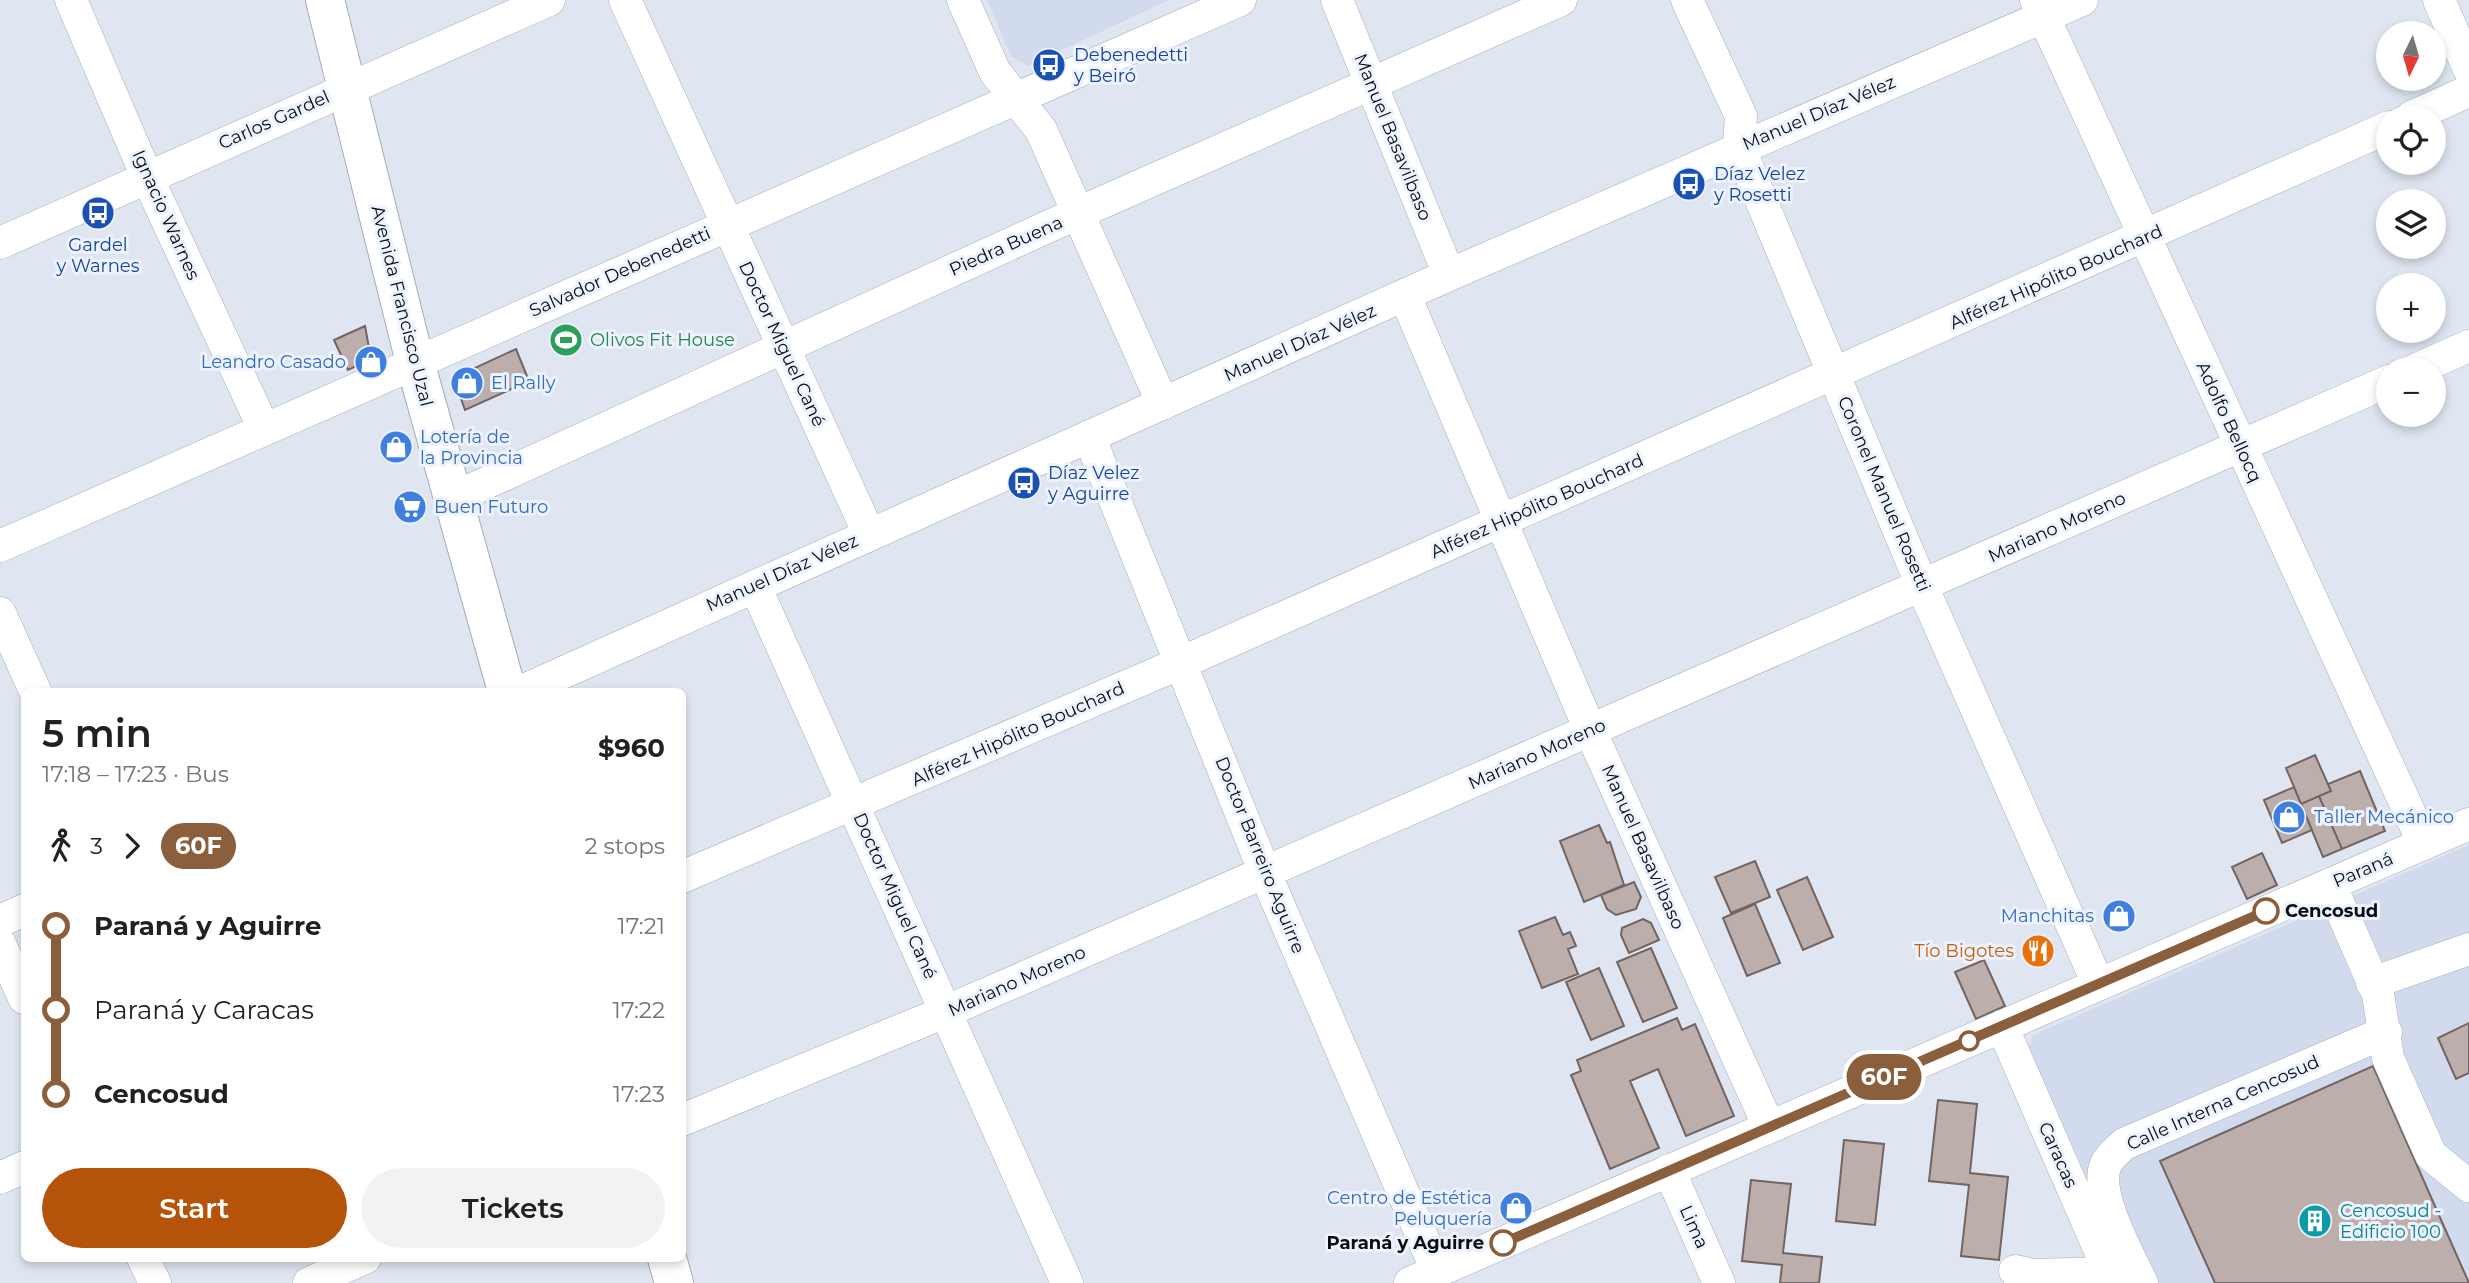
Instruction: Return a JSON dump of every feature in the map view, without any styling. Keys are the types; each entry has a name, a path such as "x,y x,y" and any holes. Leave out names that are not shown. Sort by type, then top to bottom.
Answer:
{"main road":[{"name":"Avenida Francisco Uzal","path":"325,0 415,362 506,688"},
{"path":"668,1262 674,1283"}],"street":[{"name":"Ignacio Warnes","path":"71,0 147,177 264,429"},
{"name":"Carlos Gardel","path":"0,243 347,87 549,0"},
{"name":"Doctor Miguel Cané","path":"625,0 869,534"},
{"path":"963,0 995,72 1041,130 1163,404"},
{"name":"Salvador Debenedetti","path":"0,546 1240,0"},
{"name":"Manuel Basavilbaso","path":"1337,0 1449,275"},
{"name":"Piedra Buena","path":"453,498 1078,213 1561,0"},
{"name":"Coronel Manuel Rosetti","path":"1687,0 1741,116 1739,147 1922,586 2098,984"},
{"name":"Manuel Díaz Vélez","path":"529,688 1739,147 2040,8 2082,0"},
{"path":"2439,0 2469,69"},
{"name":"Adolfo Bellocq","path":"2040,8 2143,239 2424,844"},
{"path":"2438,105 2469,91"},
{"name":"Alférez Hipólito Bouchard","path":"686,875 855,806 1183,662 2143,239 2376,133"},
{"name":"Manuel Basavilbaso","path":"1405,296 1590,730 1769,1127"},
{"path":"2444,357 2469,346"},
{"name":"Mariano Moreno","path":"686,1117 946,1012 2376,388"},
{"name":"Doctor Barreiro Aguirre","path":"1090,436 1183,662 1423,1277"},
{"name":"Doctor Miguel Cané","path":"755,586 1067,1283"},
{"path":"0,613 33,688"},
{"name":"Paraná","path":"1423,1277 2469,824"},
{"path":"2330,884 2378,994 2388,1058 2431,1156 2469,1186"},
{"path":"0,921 21,911"},
{"path":"0,944 21,991"},
{"path":"2372,983 2469,949"},
{"name":"Caracas","path":"2002,1026 2112,1278"},
{"name":"Calle Interna Cencosud","path":"2142,1283 2107,1202 2102,1179 2106,1162 2124,1144 2386,1032"},
{"path":"0,1178 21,1168"},
{"name":"Lima","path":"1669,1170 1719,1283"},
{"path":"146,1262 155,1283"},
{"path":"309,1283 356,1262"},
{"path":"2015,1271 2034,1275 2112,1278"}],"shaded area":[{"path":"987,0 1169,0 1028,66 1011,56"},
{"name":"Cencosud","path":"2469,845 2469,1283 2133,1283 2029,1047 2033,1035"}],"building":[{"path":"365,326 371,359 348,370 334,340"},
{"path":"516,349 529,381 465,410 458,390 464,373"},
{"path":"2315,755 2331,791 2301,804 2286,768"},
{"path":"2360,771 2385,831 2323,857 2301,804 2331,791 2328,784"},
{"name":"Taller Mecánico","path":"2294,787 2312,830 2282,843 2264,800"},
{"path":"2319,796 2342,849 2323,857 2301,804"},
{"path":"1599,825 1607,843 1610,842 1624,885 1584,902 1560,841"},
{"path":"2262,853 2277,885 2247,899 2232,867"},
{"path":"1755,861 1770,897 1731,913 1715,877"},
{"path":"1807,877 1833,937 1803,950 1777,890"},
{"path":"1634,882 1641,897 1636,909 1616,915 1607,909 1601,895"},
{"path":"1755,904 1780,963 1747,976 1723,918"},
{"path":"1555,917 1563,935 1570,932 1576,946 1568,949 1578,974 1542,988 1519,931"},
{"path":"1643,919 1651,923 1659,940 1629,953 1621,935 1622,928"},
{"path":"1651,948 1677,1008 1643,1022 1617,962"},
{"path":"1984,960 2005,1006 1976,1019 1955,972"},
{"path":"1599,968 1624,1026 1591,1040 1566,982"},
{"path":"1677,1018 1682,1030 1695,1024 1734,1116 1686,1136 1658,1069 1630,1081 1659,1148 1610,1169 1571,1075 1581,1071 1577,1060"},
{"path":"2469,1023 2469,1073 2456,1079 2438,1038"},
{"name":"Cencosud - Edificio 100","path":"2373,1066 2469,1283 2215,1283 2160,1161"},
{"path":"1938,1100 1977,1104 1970,1173 2008,1177 1999,1260 1961,1256 1969,1185 1929,1181"},
{"path":"1844,1140 1884,1144 1875,1225 1836,1221"},
{"path":"1751,1180 1791,1184 1783,1253 1822,1257 1819,1283 1780,1283 1782,1265 1742,1261"}],"bus line":[{"name":"60F","path":"1503,1243 2266,911"}],"place":[{"name":"Debenedetti y Beiró","path":"1049,65"},
{"name":"Díaz Velez y Rosetti","path":"1689,184"},
{"name":"Gardel y Warnes","path":"98,213"},
{"name":"Olivos Fit House","path":"566,340"},
{"name":"Leandro Casado","path":"371,362"},
{"name":"El Rally","path":"467,383"},
{"name":"Lotería de la Provincia","path":"396,447"},
{"name":"Díaz Velez y Aguirre","path":"1024,483"},
{"name":"Buen Futuro","path":"410,507"},
{"name":"Taller Mecánico","path":"2289,817"},
{"name":"Cencosud","path":"2266,911"},
{"name":"Manchitas","path":"2119,916"},
{"name":"Tío Bigotes","path":"2038,951"},
{"name":"Centro de Estética Peluquería","path":"1516,1208"},
{"name":"Cencosud - Edificio 100","path":"2315,1221"},
{"name":"Paraná y Aguirre","path":"1503,1243"}]}
